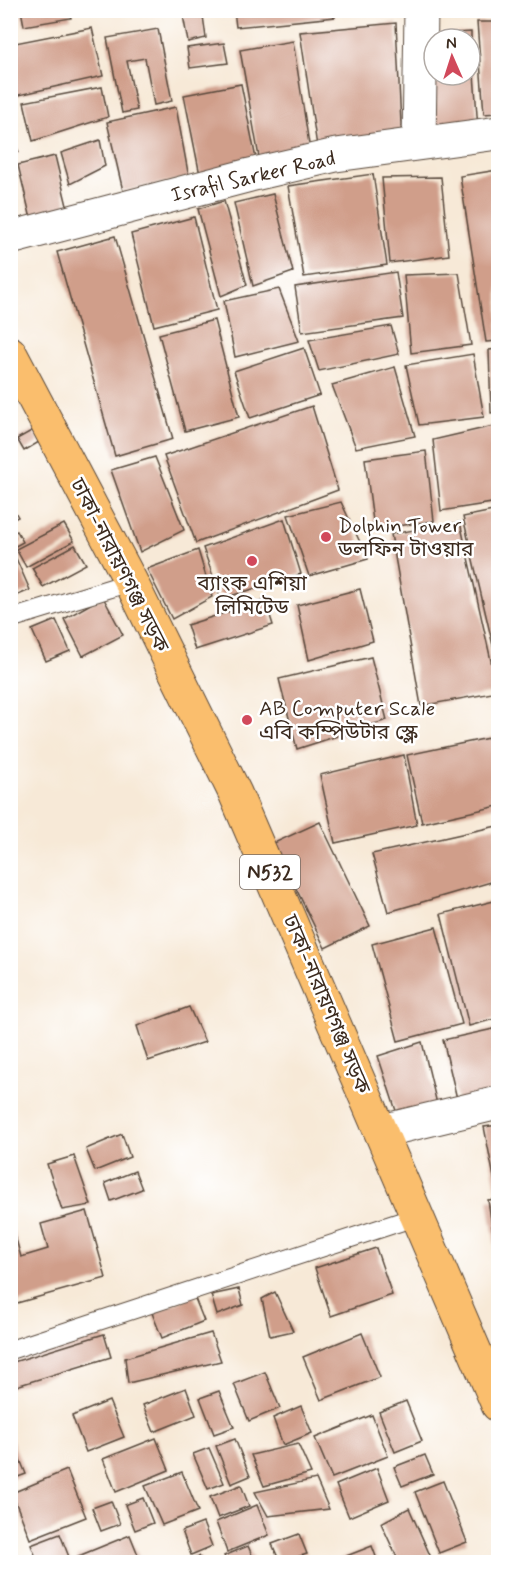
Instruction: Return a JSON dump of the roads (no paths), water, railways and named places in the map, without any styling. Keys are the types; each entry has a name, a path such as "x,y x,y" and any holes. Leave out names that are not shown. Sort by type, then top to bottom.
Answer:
{"highway":[{"name":"ঢাকা-নারায়ণগঞ্জ সড়ক","path":"10,353 131,582 235,793 496,1393"}],"street":[{"path":"419,143 421,10"},
{"name":"Israfil Sarker Road","path":"10,238 250,175 336,155 498,133"},
{"path":"382,1131 498,1103"}],"lane":[{"path":"10,619 131,582"},
{"path":"10,1350 418,1216"}],"place":[{"name":"Dolphin Tower ডলফিন টাওয়ার","path":"326,537"},
{"name":"ব্যাংক এশিয়া লিমিটেড","path":"252,561"},
{"name":"AB Computer Scale এবি কম্পিউটার স্কেল","path":"247,720"}]}
